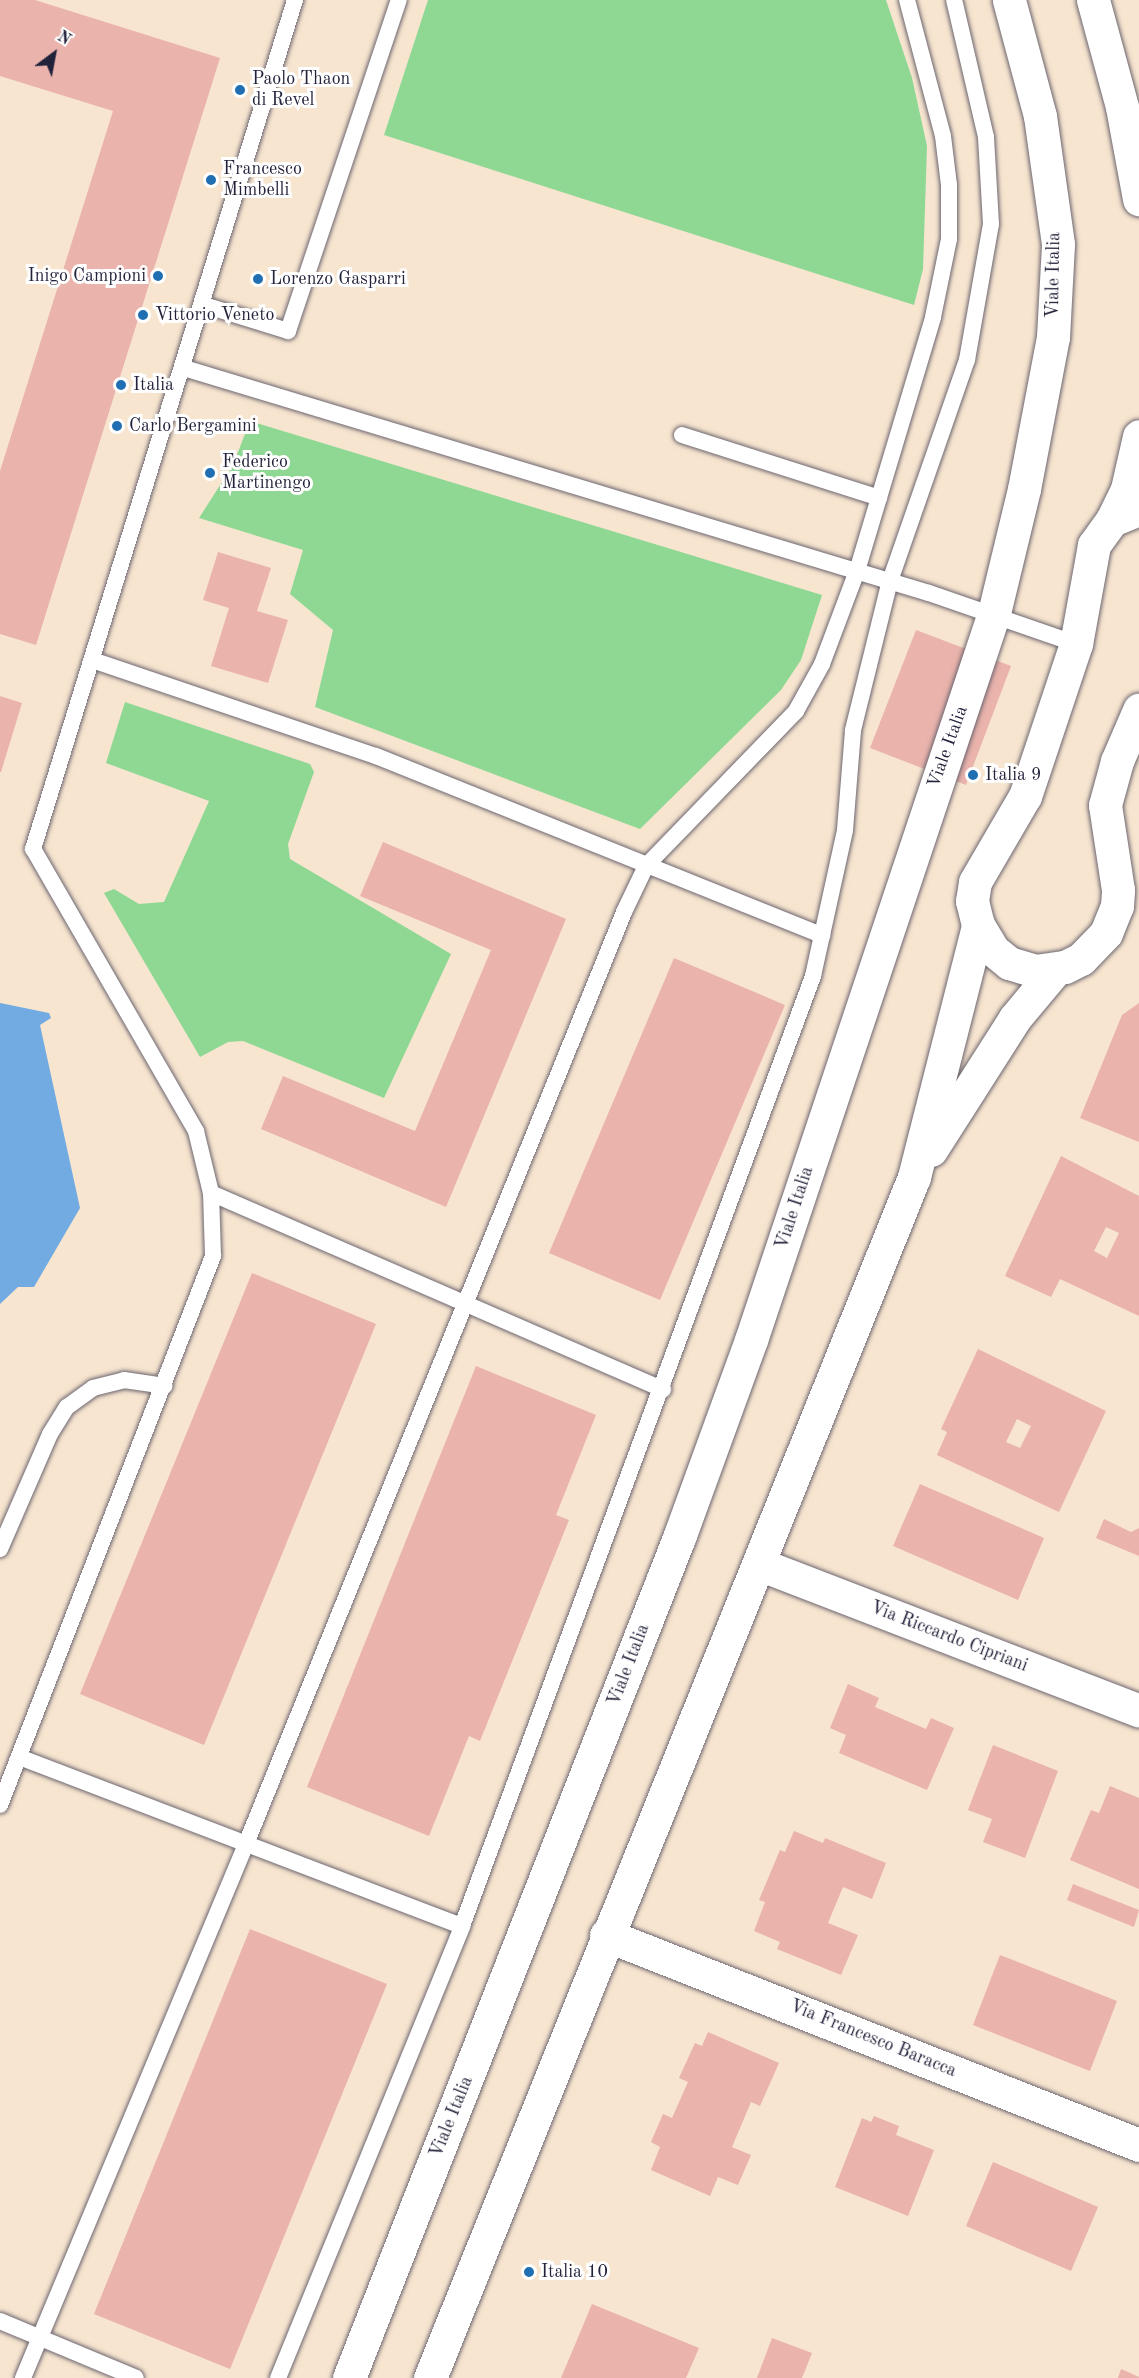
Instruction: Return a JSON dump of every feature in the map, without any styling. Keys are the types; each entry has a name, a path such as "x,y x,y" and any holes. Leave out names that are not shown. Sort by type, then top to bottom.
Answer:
{"street":[{"name":"Viale Italia","path":"349,2378 684,1524 751,1340 994,613 1024,489 1051,348 1058,244 1040,116 1009,0"},
{"path":"1093,0 1122,108 1139,199"},
{"path":"1139,436 1127,489 1125,514 1090,555 1076,644 1025,796 975,882 972,901 978,925 993,950 1009,963 1025,969 1056,969 1082,959 1106,933 1117,906 1118,890 1105,805 1117,761 1139,710"},
{"path":"1106,933 1139,923"},
{"path":"430,2378 606,1935 759,1564 914,1177 978,925"},
{"path":"914,1177 1015,1018 1056,969"},
{"name":"Via Riccardo Cipriani","path":"759,1564 1139,1711"},
{"name":"Via Francesco Baracca","path":"606,1935 1139,2145"}],"lane":[{"path":"0,1805 165,1386 213,1256 211,1193 196,1131 33,849 204,305 295,0"},
{"path":"204,305 288,331 399,0"},
{"path":"23,2378 246,1844 462,1305 646,866 796,711 822,663 857,571 933,317 949,239 949,184 943,136 907,0"},
{"path":"278,2378 462,1926 663,1390 813,976 845,830 853,730 890,581 967,360 991,224 986,137 954,0"},
{"path":"184,368 994,613 1076,644"},
{"path":"682,435 879,498"},
{"path":"92,660 376,756 822,935"},
{"path":"211,1193 462,1305 663,1390"},
{"path":"0,1550 50,1434 67,1407 93,1388 124,1380 165,1386"},
{"path":"19,1757 462,1926"},
{"path":"0,2321 136,2378"}],"green space":[{"path":"428,0 886,0 912,78 927,146 923,269 914,305 384,135"},
{"path":"250,421 822,595 801,660 781,690 640,829 315,707 333,630 290,594 303,550 199,518 233,465"},
{"path":"125,702 310,764 314,772 288,844 290,859 451,954 384,1098 243,1041 228,1042 200,1057 104,893 114,889 139,904 164,902 209,801 106,763"}],"water":[{"path":"0,1003 49,1013 51,1018 40,1025 80,1208 34,1287 18,1287 0,1304"}],"building":[{"path":"0,0 35,0 220,58 36,645 0,634 0,471 113,111 0,76"},
{"path":"218,552 271,568 257,611 288,620 268,683 211,666 229,608 203,600"},
{"path":"916,630 1011,666 966,785 870,748"},
{"path":"0,696 22,703 1,772 0,772"},
{"path":"383,842 566,919 446,1207 261,1129 283,1076 415,1131 491,950 360,896"},
{"path":"674,958 785,1005 660,1300 549,1253"},
{"path":"1139,1003 1139,1142 1080,1118 1122,1015"},
{"path":"1061,1156 1139,1196 1139,1316 1060,1279 1051,1297 1005,1276","holes":["1106,1227 1119,1233 1107,1258 1094,1251"]},
{"path":"252,1273 376,1324 204,1745 80,1694"},
{"path":"978,1349 1106,1411 1059,1512 937,1455 947,1432 941,1429","holes":["1017,1419 1031,1426 1020,1448 1006,1442"]},
{"path":"476,1366 596,1415 556,1515 569,1520 480,1741 469,1736 429,1836 307,1787"},
{"path":"920,1484 1044,1538 1018,1600 893,1546"},
{"path":"1104,1519 1131,1532 1139,1528 1139,1556 1096,1538"},
{"path":"848,1684 879,1698 875,1707 926,1729 931,1718 954,1728 927,1790 839,1753 846,1735 830,1728"},
{"path":"993,1745 1058,1771 1025,1858 983,1842 992,1819 968,1810"},
{"path":"1110,1786 1139,1798 1139,1889 1070,1860 1091,1810 1099,1813"},
{"path":"794,1831 823,1843 825,1838 886,1863 872,1899 843,1887 828,1923 858,1935 841,1975 777,1949 780,1942 754,1931 765,1902 759,1900 780,1850 785,1852"},
{"path":"1073,1884 1139,1910 1134,1927 1067,1900"},
{"path":"250,1929 387,1984 230,2369 94,2314"},
{"path":"1000,1955 1117,2001 1090,2071 973,2025"},
{"path":"708,2032 779,2063 760,2106 751,2102 732,2147 751,2155 738,2185 718,2177 710,2196 651,2170 660,2147 651,2142 663,2114 672,2118 688,2082 679,2078 695,2043 702,2046"},
{"path":"874,2116 899,2126 896,2135 934,2150 908,2216 835,2187 862,2118 871,2122"},
{"path":"993,2162 1098,2207 1071,2271 966,2226"},
{"path":"592,2304 699,2348 686,2378 561,2378"},
{"path":"772,2338 812,2353 802,2378 757,2378"},
{"path":"1121,2369 1139,2377 1139,2378 1118,2378"}],"place":[{"name":"Paolo Thaon di Revel","path":"240,90"},
{"name":"Francesco Mimbelli","path":"211,180"},
{"name":"Inigo Campioni","path":"158,276"},
{"name":"Lorenzo Gasparri","path":"258,279"},
{"name":"Vittorio Veneto","path":"143,315"},
{"name":"Italia","path":"121,385"},
{"name":"Carlo Bergamini","path":"117,426"},
{"name":"Federico Martinengo","path":"210,473"},
{"name":"Italia 9","path":"973,775"},
{"name":"Italia 10","path":"529,2272"}]}
